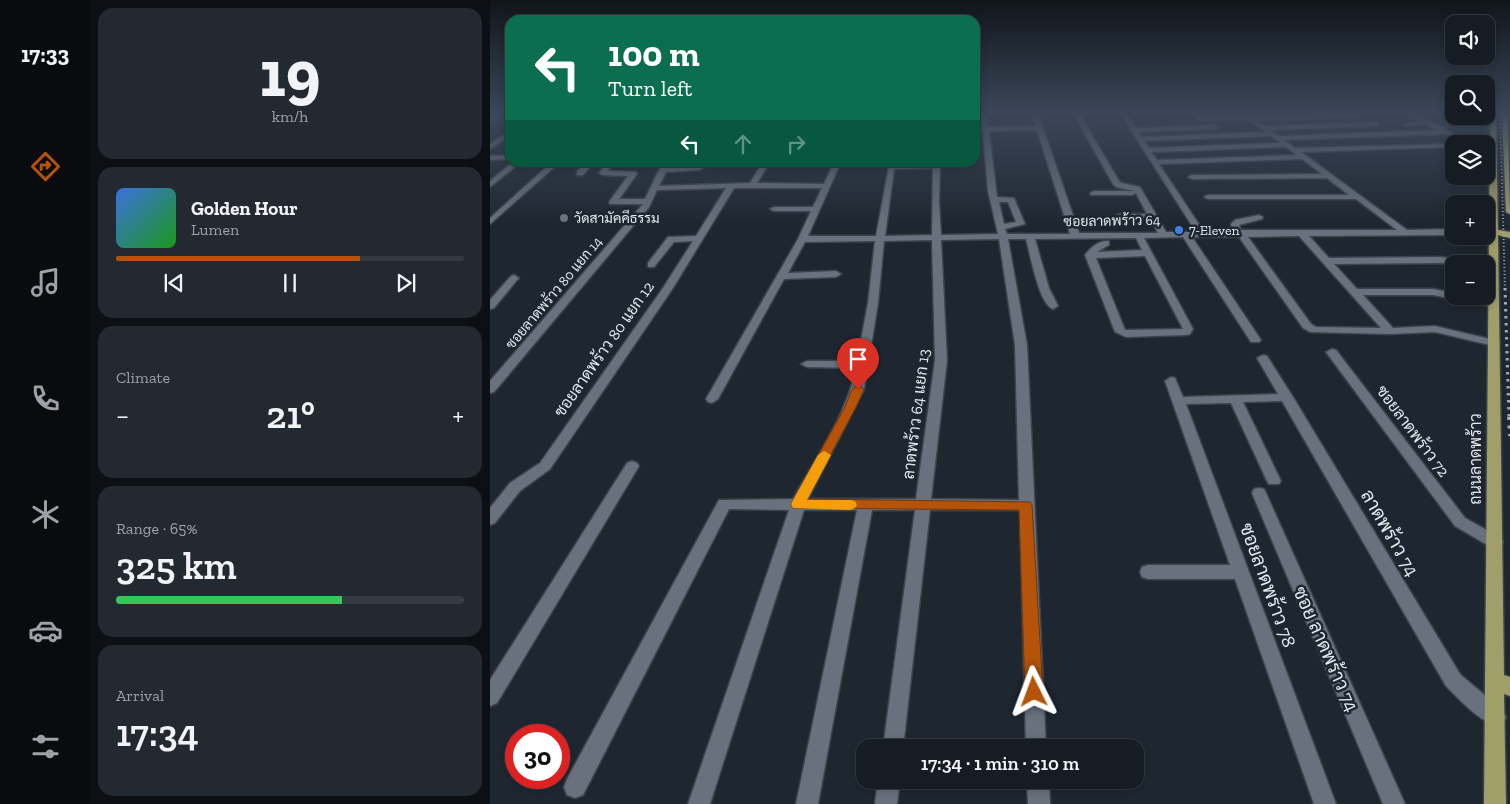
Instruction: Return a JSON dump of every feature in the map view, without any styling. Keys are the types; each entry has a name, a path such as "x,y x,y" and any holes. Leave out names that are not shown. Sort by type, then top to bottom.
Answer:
{"main road":[{"path":"1509,162 1510,212"},
{"path":"1495,233 1510,235"},
{"name":"ถนนลาดพร้าว","path":"1494,305 1495,542 1503,683 1496,717 1495,804"}],"street":[{"path":"988,151 994,199 1002,231 1021,345 1036,739"},
{"path":"1047,151 1076,235"},
{"path":"1098,151 1119,185 1137,189 1162,234"},
{"path":"1148,151 1202,234"},
{"path":"1295,151 1406,233"},
{"path":"490,158 505,157"},
{"path":"1156,162 1303,157"},
{"path":"490,185 512,167"},
{"path":"490,222 551,167"},
{"path":"580,173 586,167"},
{"path":"607,167 603,173 633,174 614,202 648,201"},
{"name":"ซอยลาดพร้าว 80 แยก 14","path":"490,389 648,201 665,167"},
{"path":"683,167 701,167"},
{"path":"752,185 764,167"},
{"path":"712,399 802,238 836,167"},
{"path":"699,804 798,504 858,389 891,167"},
{"name":"ลาดพร้าว 64 แยก 13","path":"894,739 941,360 935,202 937,167"},
{"path":"1186,169 1214,206"},
{"path":"1200,187 1329,176"},
{"path":"654,188 752,185 827,186"},
{"name":"ซอยลาดพร้าว 80 แยก 12","path":"490,519 515,487 545,466 668,288 731,186"},
{"path":"1200,187 1358,197"},
{"path":"1094,194 1139,193"},
{"path":"994,199 1012,200 1021,224 1002,231"},
{"path":"774,209 817,209"},
{"path":"1120,216 1152,216"},
{"path":"1259,217 1235,224 1239,233 1307,326 1314,330 1390,332 1435,329 1494,342"},
{"name":"ซอยลาดพร้าว 64","path":"802,238 936,237 1002,231 1030,236 1445,232"},
{"path":"1301,233 1390,332"},
{"path":"1090,255 1120,332 1126,334 1186,332 1188,329 1138,234"},
{"path":"1185,234 1255,340"},
{"path":"1030,236 1044,288 1053,306"},
{"path":"651,265 671,239 700,238"},
{"path":"1090,255 1097,247 1106,244"},
{"path":"1090,255 1148,253"},
{"path":"1328,261 1445,261"},
{"path":"781,276 836,274"},
{"path":"490,306 514,278"},
{"path":"1356,292 1434,292 1445,294"},
{"name":"ซอยลาดพร้าว 72","path":"1332,352 1460,522 1495,542"},
{"name":"ลาดพร้าว 74","path":"1263,358 1452,680 1496,717"},
{"path":"807,364 863,365"},
{"name":"ซอยลาดพร้าว 78","path":"1171,381 1325,804"},
{"path":"1178,401 1287,397"},
{"path":"1235,399 1274,481"},
{"path":"490,697 632,466"},
{"name":"ซอย ลาดพร้าว 74","path":"1259,493 1394,804"},
{"path":"575,787 724,504 1026,505"},
{"path":"807,804 864,505"},
{"path":"1148,572 1240,572"},
{"path":"886,804 888,789"},
{"path":"1038,789 1039,804"}],"railway":[{"path":"1501,151 1505,289"},
{"path":"1505,288 1509,418"},
{"path":"1509,417 1510,436"}],"slow traffic":[{"path":"824,455 798,504 850,505"}],"place":[{"name":"วัดสามัคคีธรรม","path":"564,218"},
{"name":"7-Eleven","path":"1179,230"}],"route":[{"path":"858,389 798,504 1026,505 1034,692"}]}
